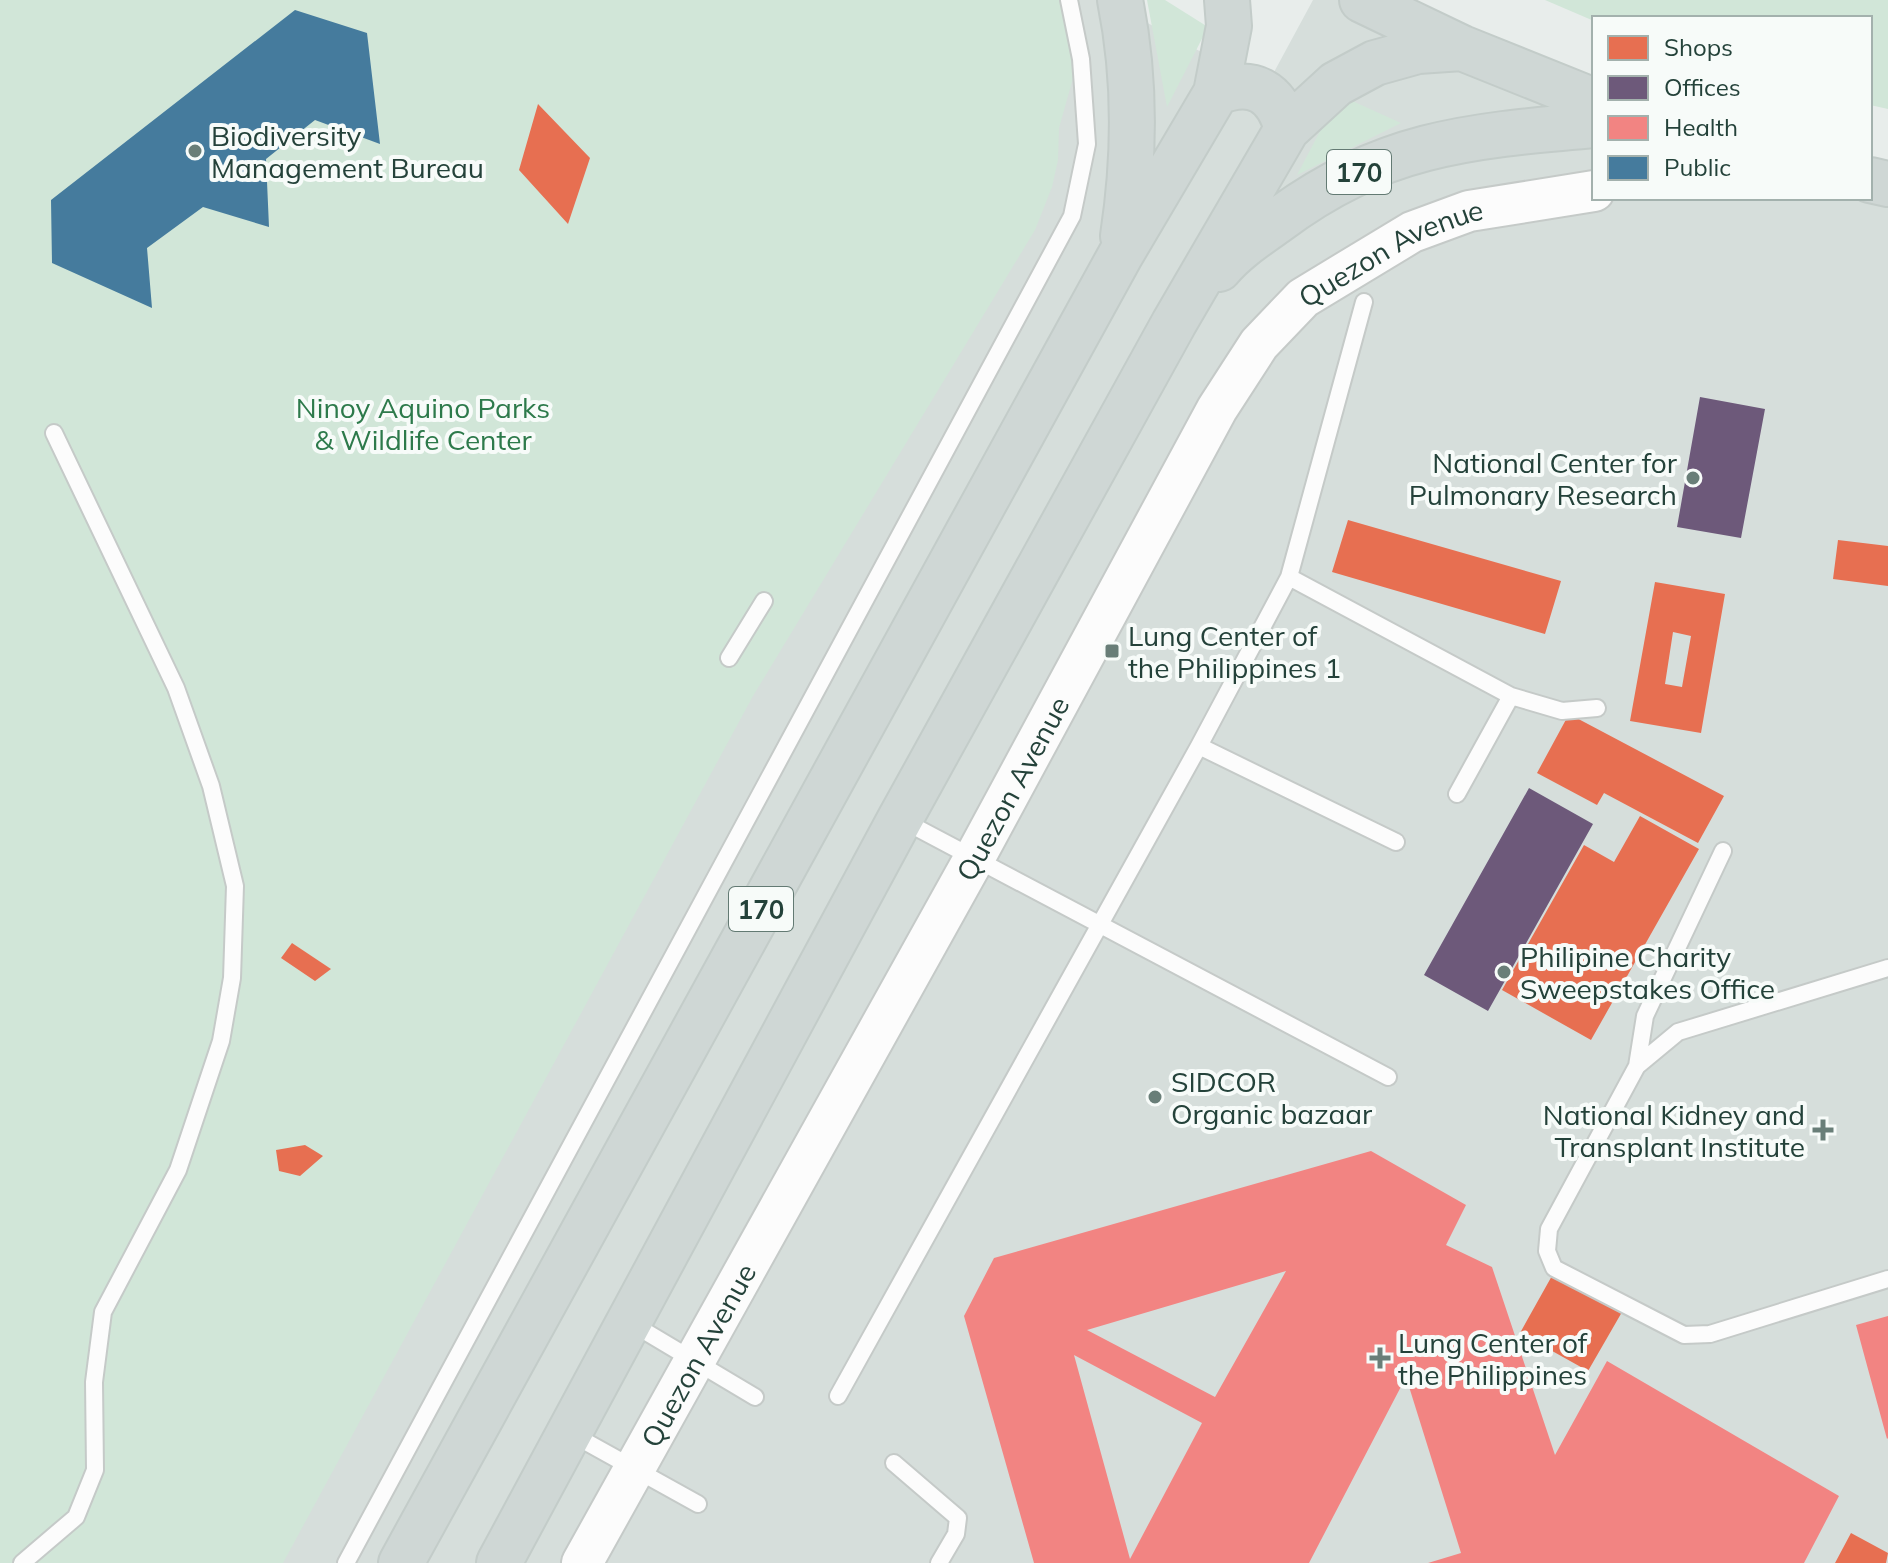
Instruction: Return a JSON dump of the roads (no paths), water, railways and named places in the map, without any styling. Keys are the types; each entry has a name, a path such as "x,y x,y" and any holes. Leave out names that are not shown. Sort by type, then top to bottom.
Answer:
{"main road":[{"name":"170","path":"1120,0 1130,48 1133,100 1128,202 1121,254"},
{"name":"170","path":"401,1563 1121,254 1216,93 1229,26 1227,0"},
{"name":"170","path":"1362,0 1462,48 1592,100"},
{"name":"170","path":"499,1563 900,819 1174,323 1287,129 1336,84 1375,63 1418,51 1462,48"},
{"path":"1216,93 1240,85 1264,90 1275,100 1287,129"},
{"name":"170","path":"1174,323 1232,254 1298,205 1372,164 1474,135 1592,125"}],"street":[{"name":"Quezon Avenue","path":"582,1563 975,857 1217,409 1259,344 1303,298 1412,232 1469,211 1592,191"}],"lane":[{"name":"170","path":"346,1563 1072,216 1087,144 1081,59 1069,0"},
{"path":"838,1396 1199,746 1289,577 1364,302"},
{"path":"22,1563 76,1517 95,1470 94,1382 103,1312 178,1170 221,1041 232,978 234,930 235,886 211,786 196,744 155,642 54,433"},
{"path":"1289,577 1511,696 1562,711 1597,708"},
{"path":"729,658 764,601"},
{"path":"1457,794 1511,696"},
{"path":"1199,746 1396,842"},
{"path":"900,819 1388,1077"},
{"path":"1723,851 1645,1016 1637,1066 1549,1229 1547,1251 1554,1268 1684,1335 1710,1334 1888,1279"},
{"path":"1637,1066 1678,1032 1888,968"},
{"path":"629,1322 755,1397"},
{"path":"569,1433 636,1467 698,1504"},
{"path":"894,1463 958,1518 956,1534 939,1563"}],"place":[{"name":"Biodiversity Management Bureau","path":"195,151"},
{"name":"National Center for Pulmonary Research","path":"1693,478"},
{"name":"Lung Center of the Philippines 1","path":"1112,651"},
{"name":"Philipine Charity Sweepstakes Office","path":"1504,972"},
{"name":"SIDCOR Organic bazaar","path":"1155,1097"},
{"name":"National Kidney and Transplant Institute","path":"1823,1130"},
{"name":"Lung Center of the Philippines","path":"1380,1358"}],"park label":[{"name":"Ninoy Aquino Parks & Wildlife Center","path":"423,423"}]}
